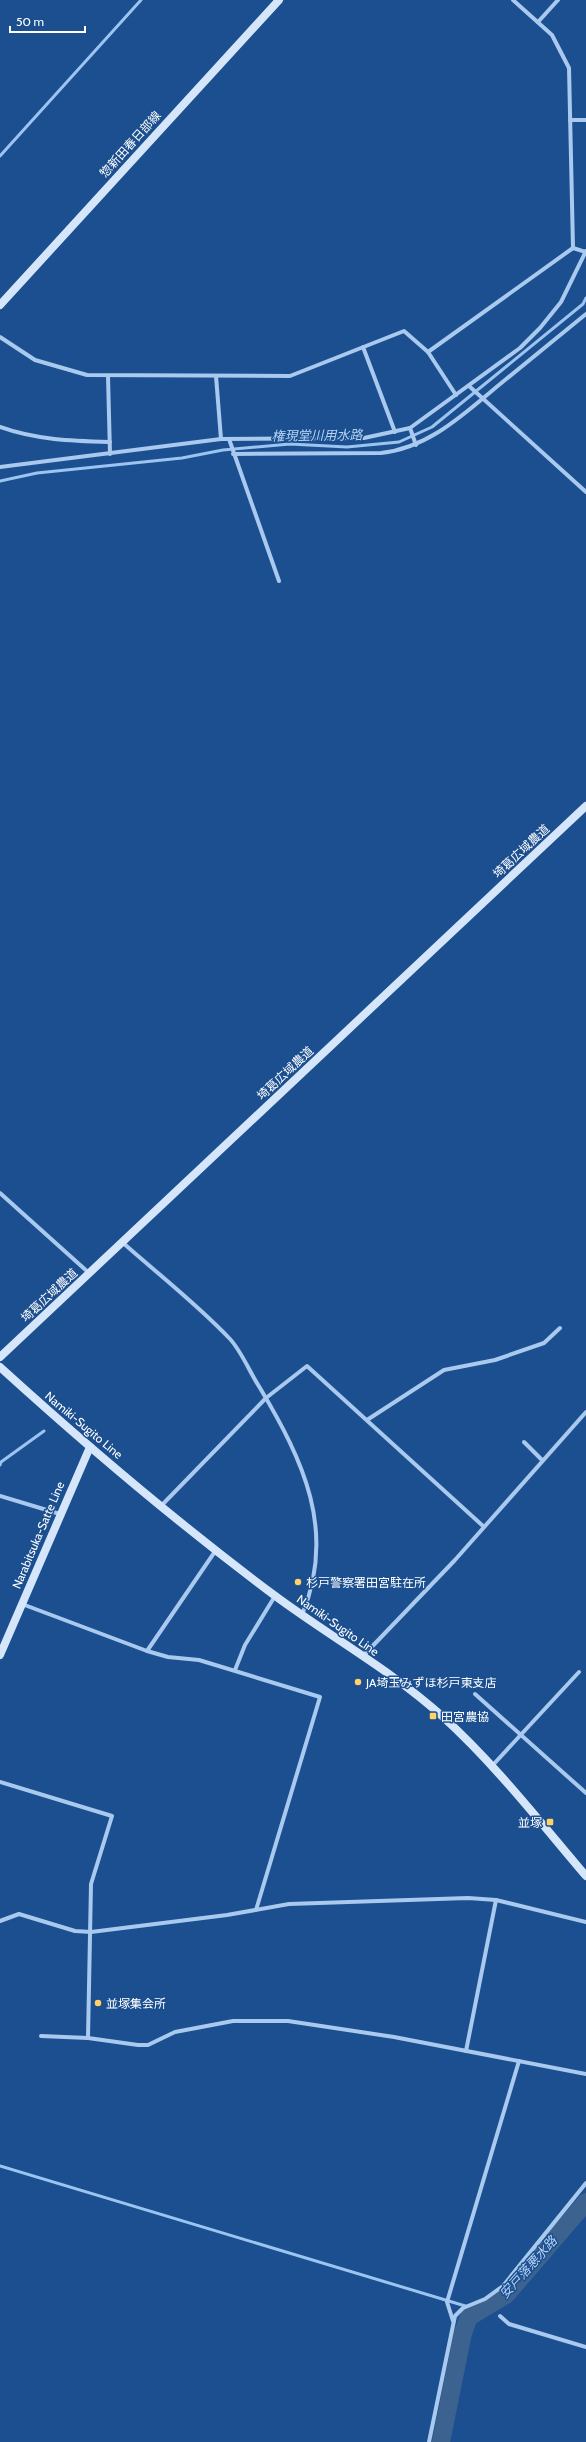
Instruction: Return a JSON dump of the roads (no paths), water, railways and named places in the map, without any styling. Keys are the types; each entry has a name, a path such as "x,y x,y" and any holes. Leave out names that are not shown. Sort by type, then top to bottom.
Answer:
{"main road":[{"name":"惣新田春日部線","path":"0,305 279,0"},
{"name":"埼葛広域農道","path":"0,1357 586,806"},
{"name":"Namiki-Sugito Line","path":"0,1368 90,1447 216,1550 275,1596 431,1706 458,1731 491,1767 586,1876"},
{"name":"Narabitsuka-Satte Line","path":"0,1655 90,1447"}],"street":[{"path":"513,0 552,35 569,68 573,248"},
{"path":"538,22 558,0"},
{"path":"570,120 586,120"},
{"path":"0,467 220,439 364,438 410,428 520,348 540,328 561,302 586,252 573,248"},
{"path":"428,352 573,248"},
{"path":"233,454 381,453 398,451 416,445 452,424 586,314"},
{"path":"0,337 34,360 87,375 290,376 404,331 428,352 456,396"},
{"path":"363,347 395,432"},
{"path":"108,376 110,454"},
{"path":"216,376 220,439"},
{"path":"469,386 586,492"},
{"path":"0,427 22,435 49,440 110,442"},
{"path":"410,428 416,445"},
{"path":"229,439 233,454 279,581"},
{"path":"0,1193 89,1273"},
{"path":"122,1242 231,1340 266,1398 299,1460 317,1525 317,1562 311,1595 302,1615"},
{"path":"367,1420 444,1370 495,1360 544,1343 560,1328"},
{"path":"161,1506 266,1398 307,1366 483,1526"},
{"path":"363,1657 586,1412"},
{"path":"524,1442 542,1460"},
{"path":"0,1496 60,1514"},
{"path":"148,1651 216,1550"},
{"path":"235,1670 245,1645 275,1596"},
{"path":"22,1604 148,1651 168,1657 199,1660 320,1697 256,1910"},
{"path":"491,1767 578,1672"},
{"path":"475,1694 586,1793"},
{"path":"0,1782 112,1816 91,1884 88,2038"},
{"path":"0,1921 19,1914 75,1931 91,1932 256,1910 289,1904 468,1898 496,1900 586,1922"},
{"path":"466,2051 496,1900"},
{"path":"41,2036 88,2038 138,2046 148,2044 175,2032 233,2021 288,2021 394,2037 586,2074"},
{"path":"453,2322 447,2302 519,2061"},
{"path":"429,2442 453,2322 458,2312 463,2308 485,2298 508,2281 541,2236 586,2183"},
{"path":"500,2316 509,2324 586,2348"}],"waterway":[{"path":"0,156 141,0"},
{"name":"権現堂川用水路","path":"0,481 37,473 182,458 223,450 290,444 347,447 399,442 432,427 583,304 586,298"},
{"path":"0,1465 1,1462 44,1431"},
{"path":"0,2166 482,2311"},
{"name":"安戸落悪水路","path":"441,2442 463,2333 469,2317 506,2295 586,2202"}],"place":[{"name":"杉戸警察署田宮駐在所","path":"298,1582"},
{"name":"JA埼玉みずほ杉戸東支店","path":"358,1682"},
{"name":"田宮農協","path":"433,1716"},
{"name":"並塚","path":"550,1822"},
{"name":"並塚集会所","path":"98,2003"}]}
